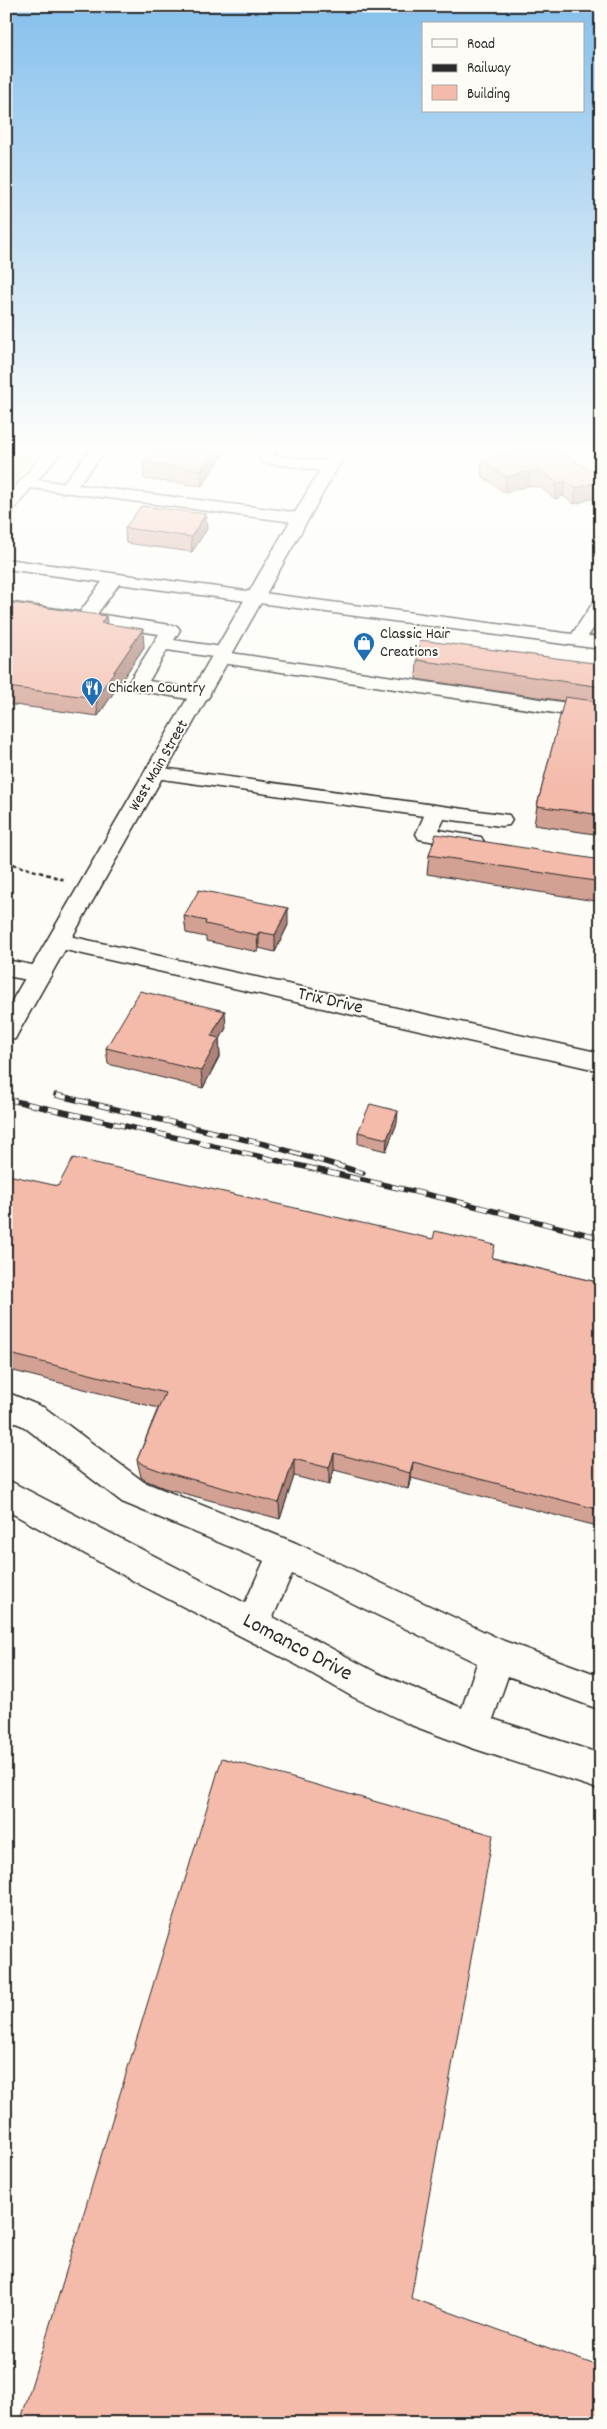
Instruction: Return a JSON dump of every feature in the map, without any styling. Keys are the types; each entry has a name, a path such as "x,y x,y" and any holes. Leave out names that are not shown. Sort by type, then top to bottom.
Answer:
{"street":[{"name":"West Main Street","path":"6,1033 60,942 276,560"},
{"path":"6,564 255,595 601,643"},
{"path":"86,618 115,577"},
{"path":"577,640 583,627 601,604"},
{"path":"6,608 171,630 138,685 200,695"},
{"path":"162,644 601,714"},
{"path":"155,773 501,820"},
{"path":"436,811 427,834 494,845"},
{"name":"Trix Drive","path":"60,942 601,1062"},
{"path":"6,968 40,974"},
{"path":"6,1405 34,1416 133,1492 284,1554 497,1655 601,1692"},
{"name":"Lomanco Drive","path":"6,1494 152,1574 365,1685 424,1712 472,1730 601,1772"},
{"path":"253,1625 284,1554"},
{"path":"472,1730 497,1655"}],"path":[{"path":"6,862 90,888"}],"building":[{"path":"6,602 106,616 101,623 143,629 96,698 6,687"},
{"path":"420,640 601,664 601,687 417,660"},
{"path":"565,697 601,702 601,815 537,806"},
{"path":"436,834 601,860 601,882 429,855"},
{"path":"199,890 288,908 275,935 259,932 257,935 205,924 206,921 184,916"},
{"path":"140,991 225,1011 211,1036 219,1038 201,1071 106,1048"},
{"path":"370,1104 398,1111 387,1139 358,1132"},
{"path":"73,1158 433,1239 435,1231 495,1245 492,1258 601,1283 601,1510 413,1462 410,1473 334,1453 329,1468 294,1459 279,1503 161,1471 142,1464 137,1460 165,1393 6,1353 6,1178 8,1175 58,1186"},
{"path":"222,1758 493,1835 411,2298 601,2367 601,2423 20,2423"}],"railway":[{"path":"56,1095 268,1145 363,1173"},
{"path":"6,1099 451,1200 601,1238"}],"place":[{"name":"Classic Hair Creations","path":"364,662"},
{"name":"Chicken Country","path":"92,707"}]}
